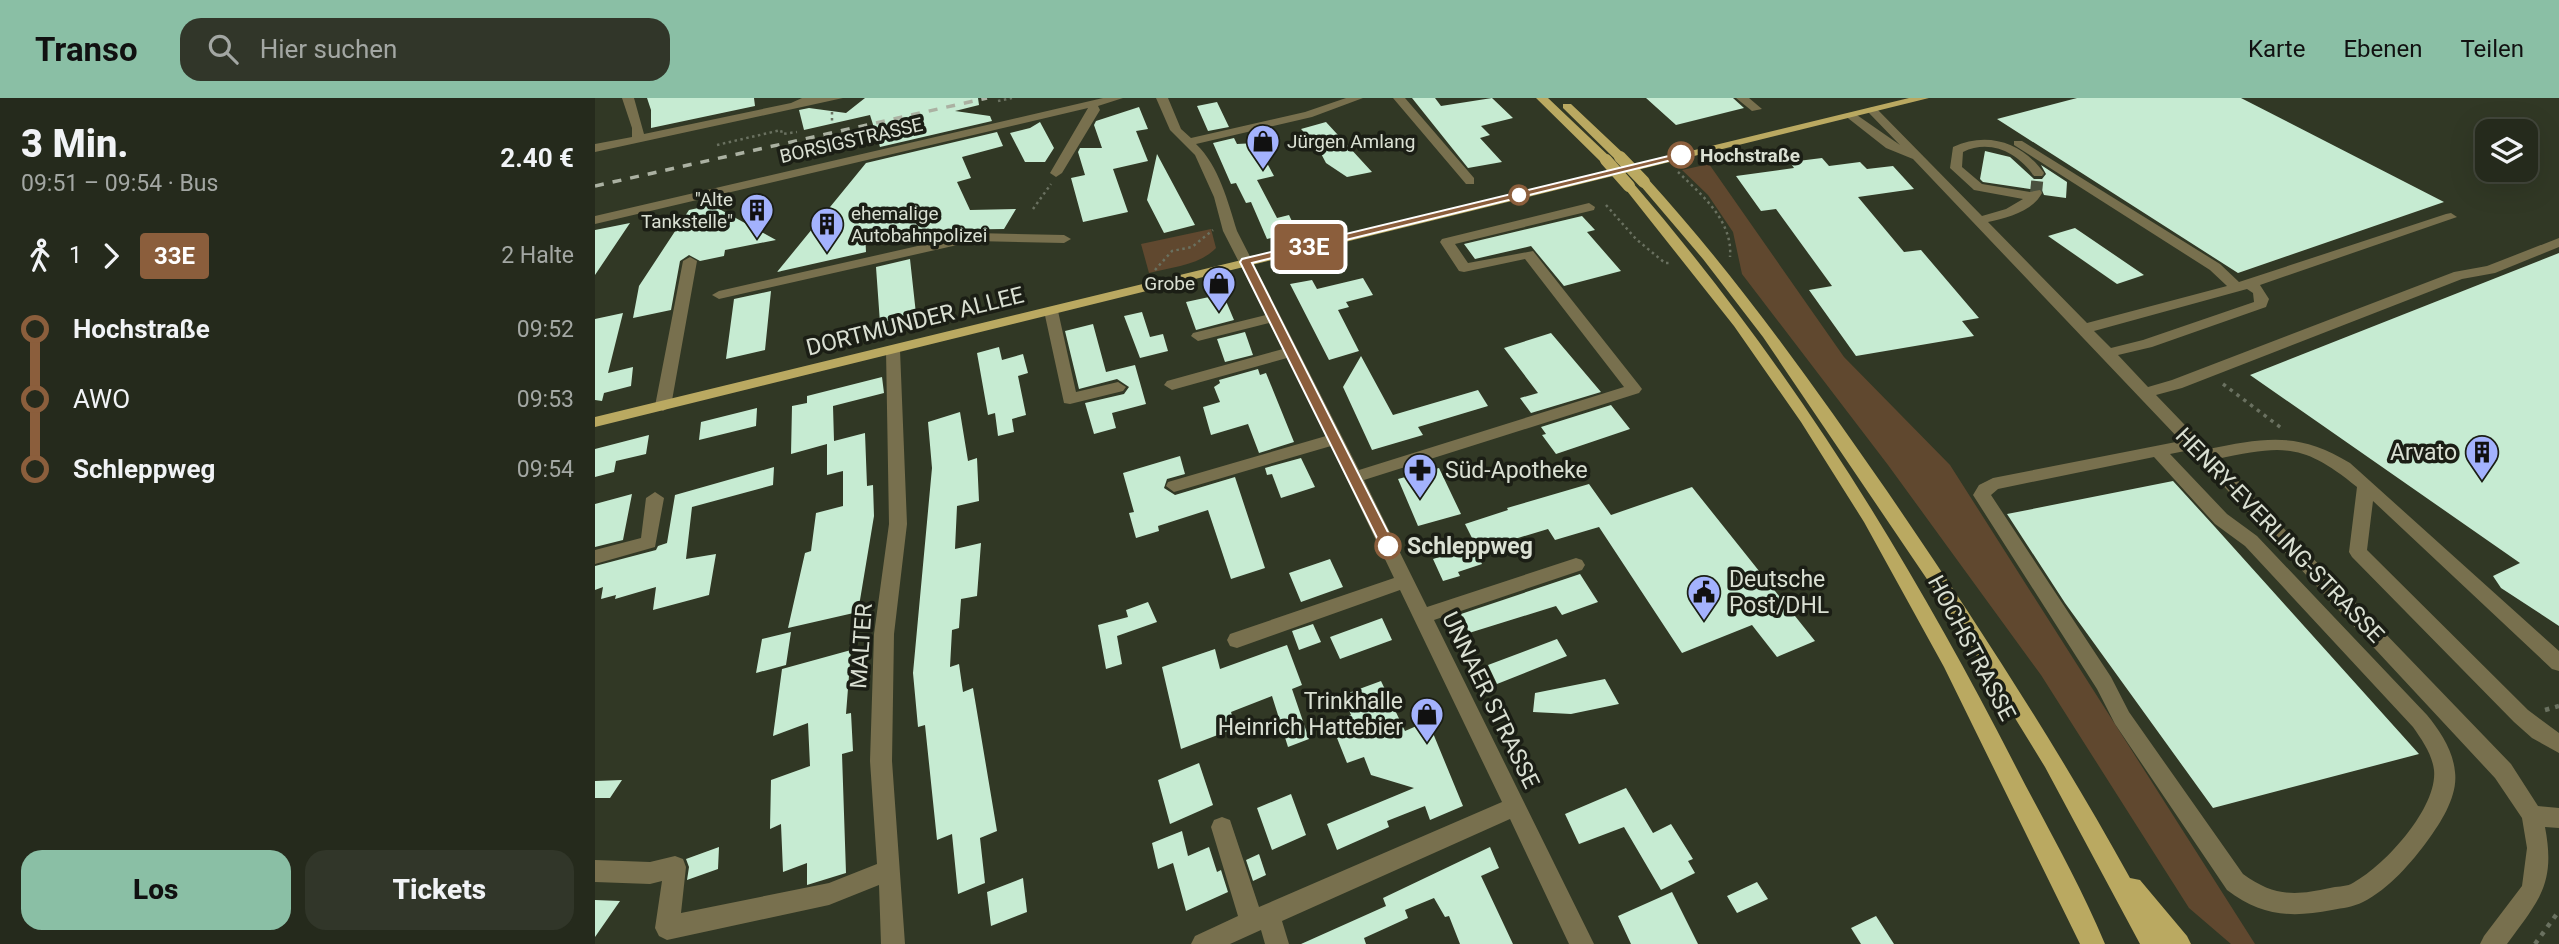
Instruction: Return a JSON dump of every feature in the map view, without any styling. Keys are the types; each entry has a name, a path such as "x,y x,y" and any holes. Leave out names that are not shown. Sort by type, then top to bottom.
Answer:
{"main road":[{"name":"HOCHSTRASSE","path":"1542,98 1606,160 1681,245 1728,305 1802,410 1892,555 1944,649 2094,944"},
{"name":"HOCHSTRASSE","path":"1558,98 1621,157 1693,235 1821,407 2036,733 2105,854"},
{"name":"DORTMUNDER ALLEE","path":"595,422 1923,98"},
{"path":"2105,854 2153,944"},
{"path":"2105,854 2179,944"}],"street":[{"path":"628,98 638,128 638,139"},
{"path":"595,148 794,106 808,99 837,98"},
{"name":"BORSIGSTRASSE","path":"595,220 1117,98"},
{"name":"UNNAER STRASSE","path":"1162,98 1176,130 1200,154 1246,262 1355,477 1583,944"},
{"path":"1188,142 1308,116 1357,98"},
{"path":"1399,98 1470,181"},
{"path":"1742,98 1756,109"},
{"path":"1056,173 1094,110 1091,104"},
{"name":"HENRY-EVERLING-STRASSE","path":"1872,110 2107,353 2503,771 2532,815 2538,848 2533,890 2492,944"},
{"name":"HENRY-EVERLING-STRASSE","path":"1850,115 1890,145 1917,159"},
{"path":"1979,220 1993,218 2035,195 1978,187 1956,168 1957,150 1971,143 1990,142 2030,160 2038,173"},
{"path":"2018,143 2243,286 2259,291 2261,304 2147,344 2107,353"},
{"path":"1355,477 1634,389 1528,254 1464,268 1447,242 1589,207"},
{"path":"2083,329 2243,286 2451,217"},
{"path":"719,295 975,237 1065,239"},
{"path":"2144,393 2207,372 2459,275 2490,270 2559,242"},
{"path":"663,406 691,261"},
{"path":"1051,311 1070,399 1118,387"},
{"path":"1198,336 1274,317"},
{"name":"MALTER","path":"893,350 898,524 884,634 881,761 893,944"},
{"path":"1172,385 1290,352"},
{"path":"1174,486 1336,439"},
{"path":"2158,451 2221,519 2251,541 2410,711 2433,738 2442,757 2445,779 2437,811 2413,844 2359,892 2311,904 2267,903 2252,896 2235,882 2122,718 2104,683 1985,504 1982,495 1985,489 1993,484 2158,451 2199,450 2276,442 2305,445 2337,461 2366,485 2559,663"},
{"path":"2366,485 2358,552 2521,716 2539,732 2559,744"},
{"path":"595,557 649,542 655,498"},
{"path":"1422,616 1576,565"},
{"path":"1237,640 1405,581"},
{"path":"1203,944 1514,807"},
{"path":"2532,815 2559,818"},
{"path":"1221,827 1260,919 1277,944"},
{"path":"595,871 650,873 675,867 667,929 829,894 889,870"}],"path":[{"path":"998,100 1005,98"},
{"path":"998,100 1012,98"},
{"path":"750,128 751,137"},
{"path":"717,145 781,131 782,134 797,132"},
{"path":"1665,159 1707,201 1722,222 1732,248 1730,257 1721,247"},
{"path":"1033,209 1057,177 1056,173"},
{"path":"1583,180 1636,239 1665,263 1672,264"},
{"path":"1137,290 1172,251 1192,247 1226,220"},
{"path":"2207,372 2305,445"},
{"path":"2535,944 2559,911"}],"shaded area":[{"path":"1709,164 1844,357 1950,465 2255,944 2231,944 2189,908 2041,675 1888,465 1742,274 1733,232 1708,195 1682,170"},
{"path":"1211,229 1216,248 1209,254 1185,265 1149,273 1141,244"}],"building":[{"path":"647,98 754,98 755,106 651,128 651,110"},
{"path":"865,98 978,98 979,105 955,111 990,116 992,121 880,147 870,115 804,130 799,110 809,108 846,113"},
{"path":"1412,98 1435,98 1441,106 1492,98 1513,118 1481,126 1490,135 1480,138 1502,162 1468,168"},
{"path":"1646,98 1733,98 1744,108 1676,125"},
{"path":"2077,98 2241,98 2444,202 2238,273 1997,119"},
{"path":"1217,102 1229,127 1208,131 1197,106"},
{"path":"1139,107 1148,129 1136,131 1148,161 1113,169 1128,212 1083,222 1071,178 1085,175 1078,152 1080,148 1102,148 1094,125 1096,121"},
{"path":"1040,122 1054,148 1045,162 1025,162 1010,133 1030,128"},
{"path":"1326,122 1372,172 1347,177 1326,163 1317,146 1301,129"},
{"path":"997,132 1003,146 962,157 971,178 957,182 970,210 1016,209 1004,229 865,231 866,252 777,272 866,163"},
{"path":"1234,138 1237,144 1256,143 1274,176 1257,180 1277,218 1289,215 1297,232 1267,239 1251,202 1246,203 1236,183 1231,184 1213,143"},
{"path":"1985,151 2010,157 2034,179 2042,179 2046,174 2041,165 2067,182 2066,198 2044,195 2041,188 2030,189 1983,182 1980,179"},
{"path":"1157,154 1195,225 1164,233 1147,200"},
{"path":"1822,158 1829,166 1860,162 1867,169 1893,166 1914,189 1858,197 1904,252 1921,250 1979,318 1962,321 1974,336 1856,356 1809,290 1832,286 1776,209 1761,211 1736,176 1794,168 1790,162"},
{"path":"712,205 776,240 725,250 724,256 700,261 689,255 680,261 671,310 633,318 639,286 689,210"},
{"path":"1582,216 1595,230 1587,232 1621,271 1564,286 1531,246 1475,259 1464,244"},
{"path":"630,223 595,275 595,230"},
{"path":"2075,228 2144,275 2117,284 2048,236"},
{"name":"Arvato","path":"2559,253 2559,626 2501,588 2493,576 2520,563 2250,375"},
{"path":"910,259 916,314 880,323 876,267"},
{"path":"1363,278 1373,295 1346,302 1349,307 1338,310 1359,351 1329,360 1290,284 1312,280 1317,289"},
{"path":"771,291 765,350 726,359 734,299"},
{"path":"1223,294 1234,320 1196,330 1186,302"},
{"path":"1142,312 1150,337 1163,334 1168,351 1140,358 1124,316"},
{"path":"623,313 608,373 633,367 631,386 604,393 602,401 595,400 595,319"},
{"path":"1093,324 1106,372 1135,365 1146,404 1112,413 1116,428 1094,434 1085,403 1124,394 1129,387 1117,379 1079,389 1065,331"},
{"path":"1245,332 1253,355 1225,362 1217,339"},
{"path":"1551,333 1601,392 1531,413 1520,398 1538,393 1504,348"},
{"path":"999,347 1002,360 1023,354 1028,373 1018,376 1026,415 1012,419 1014,432 998,436 995,413 988,415 977,353"},
{"path":"1361,356 1393,415 1478,390 1488,406 1418,427 1423,435 1372,450 1343,387"},
{"path":"1258,369 1260,375 1266,373 1294,442 1259,453 1248,424 1211,435 1203,407 1220,402 1214,387 1220,383 1219,380"},
{"path":"882,377 884,393 833,406 834,441 865,433 867,486 873,485 874,516 858,612 788,628 805,553 811,551 816,513 843,506 843,471 827,475 827,444 791,454 792,406 807,403 807,396"},
{"path":"1611,405 1630,429 1556,454 1542,435 1546,434 1541,427"},
{"path":"757,408 756,426 699,440 701,422"},
{"path":"960,412 968,461 977,458 979,501 957,506 955,549 981,543 977,596 961,599 959,628 952,630 950,667 959,664 963,692 973,688 997,831 980,838 985,883 958,894 952,834 937,840 925,725 918,727 913,673 932,468 928,422"},
{"path":"649,435 646,454 616,461 614,472 595,477 595,449"},
{"path":"1180,456 1185,474 1167,479 1164,488 1175,495 1235,477 1265,568 1231,579 1208,510 1158,526 1159,531 1136,538 1129,513 1134,512 1123,473"},
{"path":"1301,458 1315,487 1281,498 1272,474 1267,475 1265,468"},
{"path":"774,467 773,485 692,507 686,559 716,554 709,595 653,610 656,587 615,599 616,595 601,599 603,587 595,590 595,566 656,550 658,546 667,543 675,495"},
{"path":"1439,468 1461,514 1418,526 1398,479"},
{"path":"2173,481 2419,754 2213,808 2065,603 2007,514"},
{"path":"1589,484 1611,515 1692,487 1815,641 1777,657 1752,625 1682,653 1599,527 1555,540 1548,529 1508,541 1512,548 1482,558 1465,524 1508,510 1507,508"},
{"path":"632,494 623,540 595,547 595,504"},
{"path":"1474,546 1482,564 1458,572 1460,576 1443,581 1433,559"},
{"path":"1330,559 1343,587 1301,602 1289,573"},
{"path":"1580,574 1598,602 1562,615 1556,606 1469,633 1461,614"},
{"path":"1148,602 1157,622 1117,636 1122,664 1106,669 1098,625 1128,617 1126,610"},
{"path":"1382,618 1392,640 1340,659 1330,637"},
{"path":"1313,624 1321,642 1299,650 1292,631"},
{"path":"791,632 786,665 756,673 762,639"},
{"path":"1557,639 1567,656 1497,684 1488,665"},
{"path":"1287,645 1302,685 1292,689 1309,739 1288,747 1272,696 1231,712 1236,728 1181,749 1162,667 1215,649 1220,669"},
{"path":"851,650 846,714 851,713 853,751 842,754 846,873 807,885 807,863 783,872 781,824 770,829 771,780 810,766 808,723 773,736 782,669"},
{"path":"1605,679 1619,704 1571,714 1533,712 1535,693"},
{"path":"1381,681 1405,731 1428,721 1463,806 1430,820 1425,806 1387,821 1389,827 1337,850 1327,824 1414,788 1371,775 1364,757 1347,763 1331,723 1351,715 1343,695"},
{"path":"1199,763 1213,805 1170,824 1158,780"},
{"path":"622,780 610,798 595,798 595,781"},
{"path":"1626,788 1653,833 1671,824 1693,859 1688,861 1695,873 1661,890 1624,827 1579,844 1565,814"},
{"path":"1291,794 1306,835 1272,850 1257,808"},
{"path":"1182,831 1188,856 1209,847 1217,872 1221,870 1228,892 1186,911 1173,863 1158,869 1152,843"},
{"path":"719,847 718,869 687,880 689,867 686,859"},
{"path":"1490,847 1499,868 1481,876 1513,944 1460,944 1449,916 1445,917 1434,898 1405,910 1408,918 1364,938 1366,944 1301,944 1386,906 1383,898"},
{"path":"1259,854 1266,875 1253,881 1246,860"},
{"path":"1023,878 1027,912 991,926 987,892"},
{"path":"1757,882 1768,899 1737,913 1727,896"},
{"path":"1672,892 1698,944 1631,944 1618,916"},
{"path":"595,900 620,901 595,937"},
{"path":"1876,916 1894,944 1861,944 1851,928"}],"tunnel":[{"path":"2036,193 2038,173"}],"railway":[{"path":"595,186 987,98"}],"bus line":[{"name":"33E","path":"1388,546 1246,262 1681,155"}],"place":[{"name":"Hochstraße","path":"1681,155"},
{"name":"Jürgen Amlang","path":"1263,171"},
{"name":"\"Alte Tankstelle\"","path":"757,240"},
{"name":"ehemalige Autobahnpolizei","path":"827,254"},
{"name":"Grobe","path":"1219,313"},
{"name":"Arvato","path":"2482,482"},
{"name":"Süd-Apotheke","path":"1420,500"},
{"name":"Schleppweg","path":"1388,546"},
{"name":"Deutsche Post/DHL","path":"1704,622"},
{"name":"Trinkhalle Heinrich Hattebier","path":"1427,744"}]}
